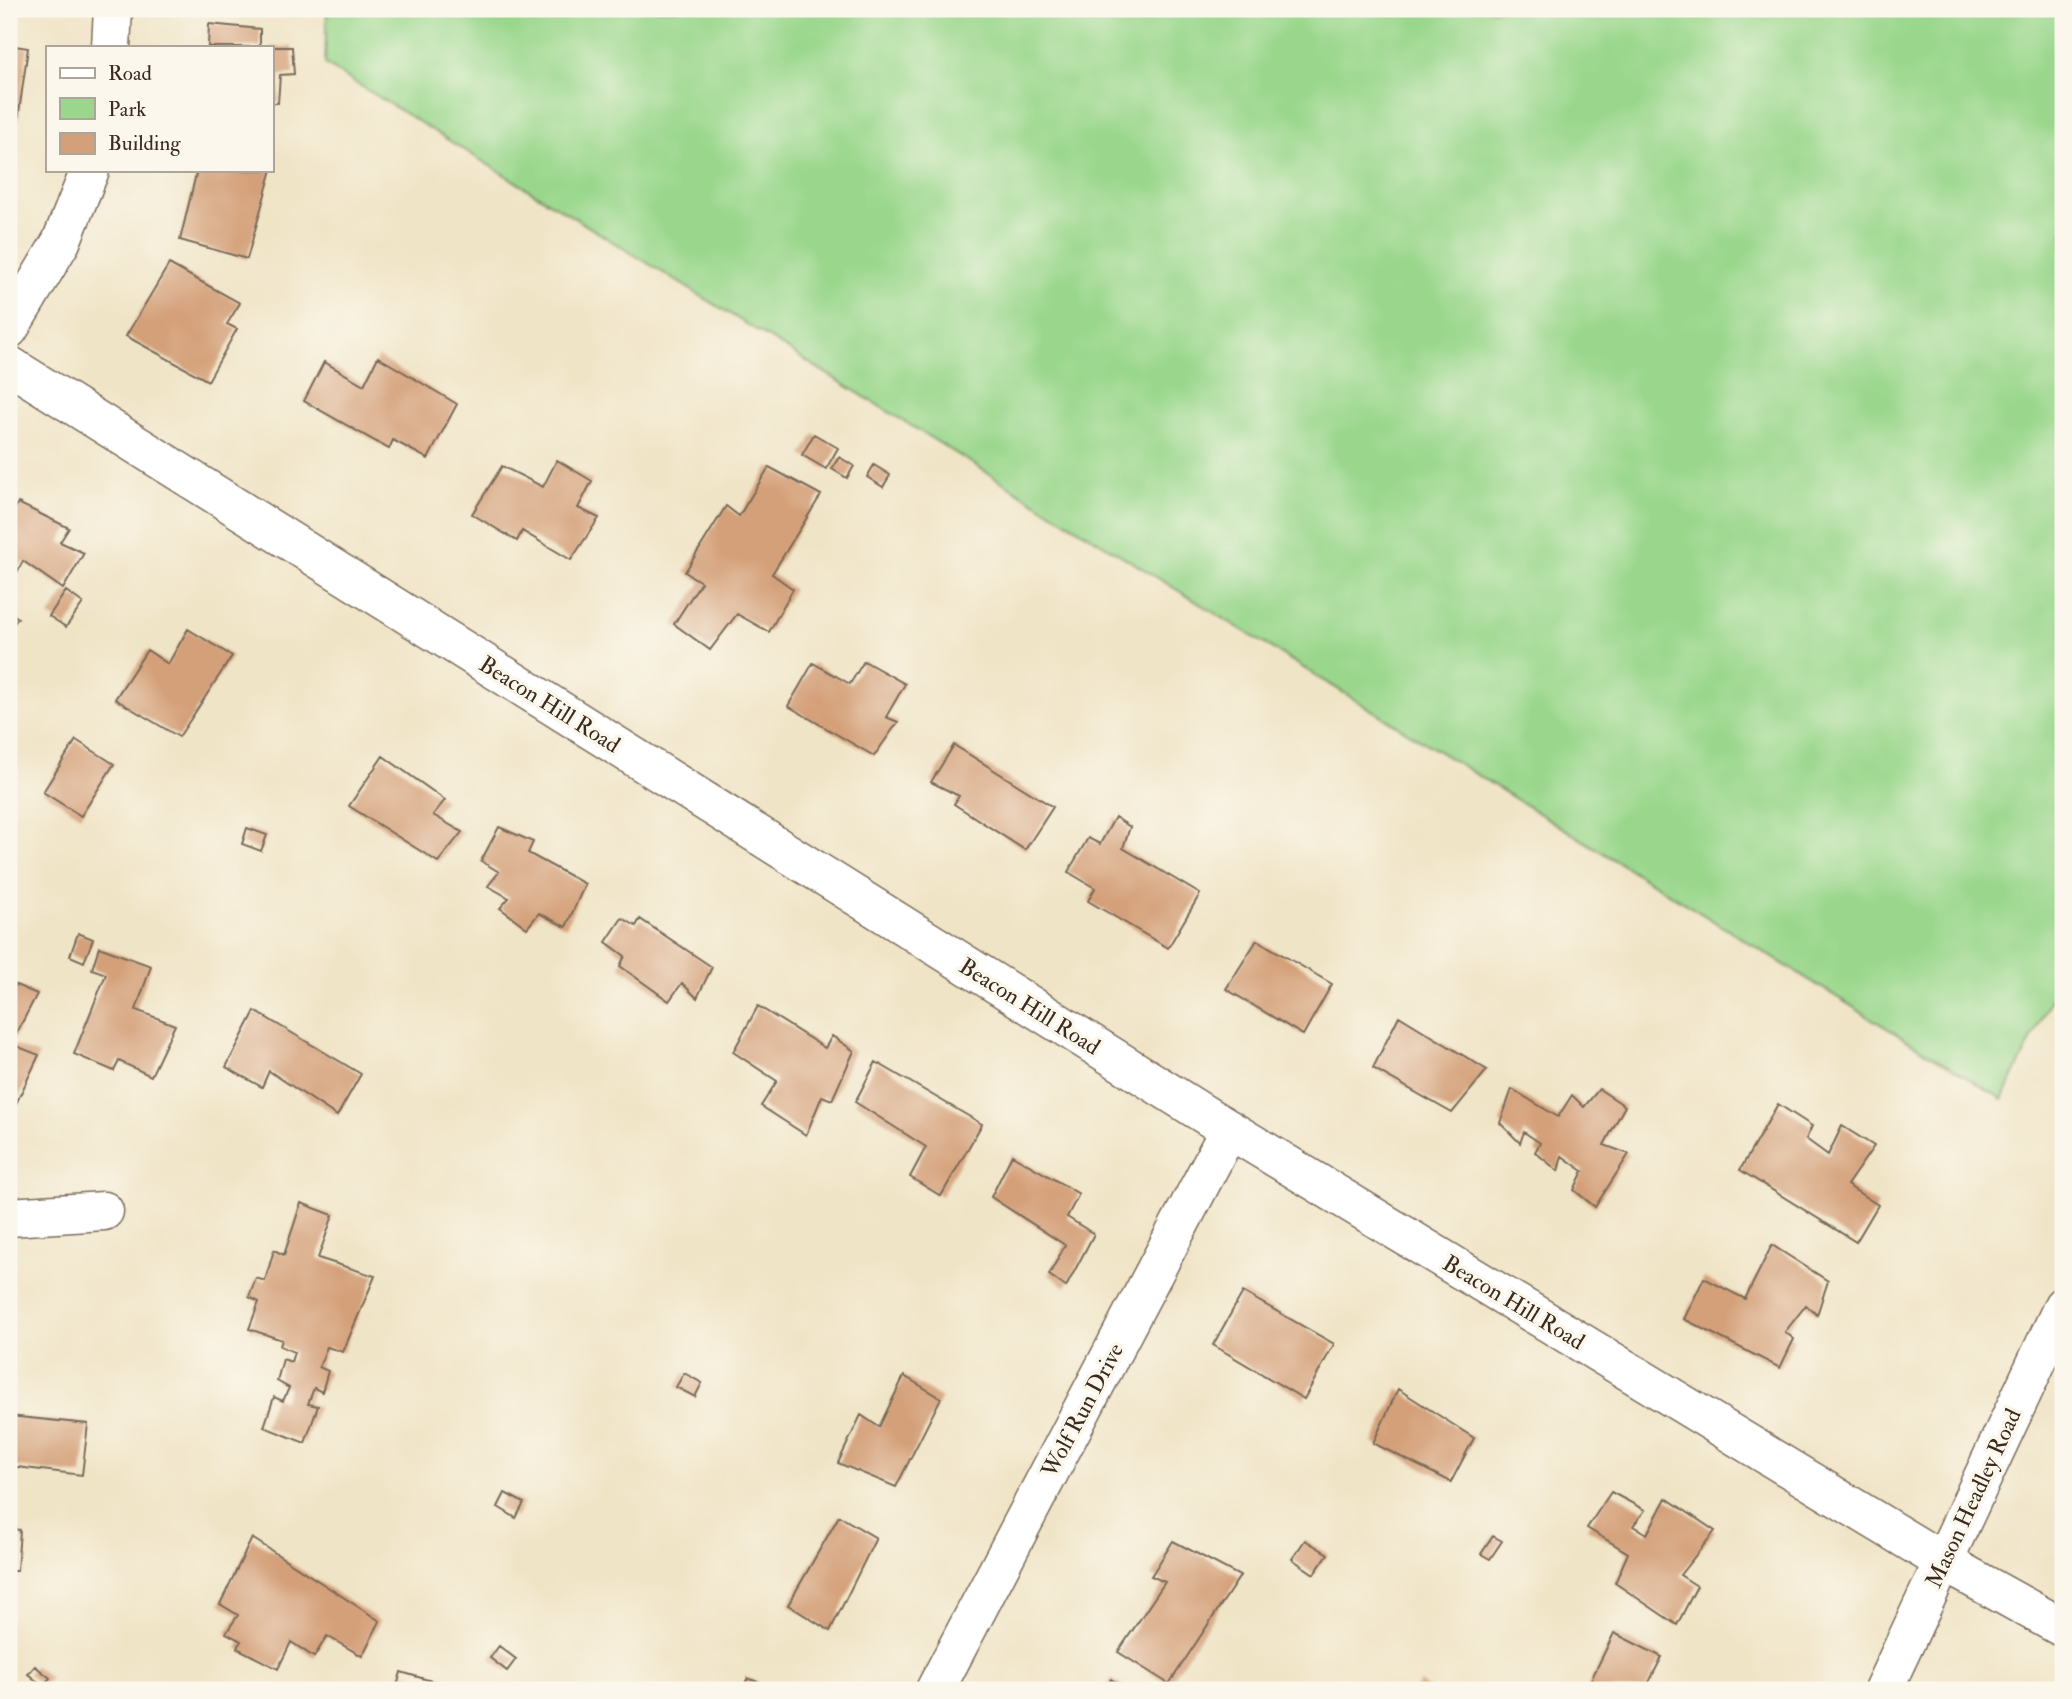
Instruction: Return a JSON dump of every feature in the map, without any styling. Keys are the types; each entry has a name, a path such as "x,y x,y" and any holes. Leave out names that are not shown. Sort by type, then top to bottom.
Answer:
{"street":[{"path":"111,46 113,9"},
{"path":"9,329 61,242 89,172"},
{"name":"Beacon Hill Road","path":"9,365 1229,1130 1942,1561 2063,1628"},
{"name":"Wolf Run Drive","path":"935,1690 1229,1130"},
{"path":"9,1217 104,1211"},
{"name":"Mason Headley Road","path":"1883,1690 2063,1306"}],"green space":[{"path":"327,9 2063,9 2063,976 2002,1099 325,64"}],"building":[{"path":"209,24 260,29 260,46 208,46"},
{"path":"9,45 28,48 14,148 9,148"},
{"path":"273,47 292,47 294,74 280,75 278,103 273,103"},
{"path":"197,172 271,172 247,259 180,240"},
{"path":"169,264 240,303 227,324 237,329 208,381 126,336"},
{"path":"378,357 457,404 428,459 393,440 389,449 304,401 324,362 364,385"},
{"path":"814,434 838,448 826,469 802,455"},
{"path":"839,457 854,466 847,478 832,469"},
{"path":"557,460 592,481 578,508 599,518 571,560 522,531 517,541 472,514 502,466 543,487"},
{"path":"874,465 890,475 883,487 867,477"},
{"path":"769,467 821,495 772,574 793,589 769,632 737,614 710,650 674,624 701,582 685,572 726,506 739,516"},
{"path":"18,503 69,528 60,542 84,553 63,589 23,561 14,578 9,574 9,517"},
{"path":"66,591 83,603 66,627 49,616"},
{"path":"9,611 18,618 9,630"},
{"path":"188,629 232,656 179,737 115,699 147,650 168,664"},
{"path":"864,661 905,684 886,717 898,722 874,756 788,706 813,663 850,684"},
{"path":"76,740 114,764 81,816 43,792"},
{"path":"954,745 1053,807 1025,850 954,804 959,796 931,782"},
{"path":"383,756 445,800 433,815 462,832 438,862 349,806"},
{"path":"1115,817 1130,827 1123,848 1200,894 1168,948 1088,901 1095,888 1068,872 1088,838 1100,844"},
{"path":"499,827 533,842 528,853 585,884 566,927 539,913 527,928 500,908 509,898 488,886 499,872 481,861"},
{"path":"247,828 267,835 261,851 242,844"},
{"path":"622,918 636,926 640,919 712,967 697,998 682,983 669,1001 620,966 625,956 606,942"},
{"path":"78,933 93,939 84,962 70,956"},
{"path":"1257,940 1332,984 1303,1035 1226,989"},
{"path":"99,947 151,966 136,1010 175,1025 151,1076 119,1061 114,1071 74,1054 106,974 92,969"},
{"path":"9,982 37,994 11,1044 39,1055 14,1108 9,1105"},
{"path":"758,1006 825,1048 832,1036 854,1051 832,1100 822,1096 806,1135 761,1106 777,1081 733,1052"},
{"path":"255,1011 361,1074 337,1116 269,1071 262,1087 226,1067"},
{"path":"1399,1016 1487,1070 1452,1113 1373,1068"},
{"path":"876,1062 982,1124 941,1196 910,1177 926,1147 855,1102"},
{"path":"1512,1089 1558,1117 1572,1095 1584,1107 1599,1089 1625,1106 1604,1145 1629,1154 1595,1207 1574,1190 1583,1171 1562,1156 1558,1171 1535,1152 1540,1143 1524,1132 1520,1143 1500,1123"},
{"path":"1778,1104 1812,1126 1806,1139 1828,1155 1842,1126 1874,1146 1847,1185 1878,1205 1856,1242 1740,1170"},
{"path":"1012,1155 1079,1194 1067,1217 1094,1234 1066,1287 1049,1275 1065,1245 991,1197"},
{"path":"301,1203 333,1215 318,1258 375,1276 343,1352 327,1347 319,1367 328,1371 322,1392 314,1388 308,1404 318,1406 305,1443 264,1427 274,1397 283,1401 289,1388 277,1381 283,1359 291,1362 294,1352 280,1346 282,1340 249,1329 259,1302 249,1297 256,1278 265,1281 274,1250 284,1255"},
{"path":"1772,1245 1828,1281 1817,1315 1806,1305 1785,1332 1794,1339 1780,1368 1684,1319 1704,1278 1745,1299"},
{"path":"1243,1292 1334,1344 1304,1399 1213,1345"},
{"path":"684,1373 702,1383 695,1397 676,1387"},
{"path":"904,1376 941,1398 896,1487 838,1463 861,1415 879,1427"},
{"path":"1398,1389 1474,1438 1451,1482 1373,1443"},
{"path":"9,1416 88,1424 82,1475 9,1466"},
{"path":"1611,1492 1645,1510 1633,1526 1647,1534 1666,1498 1715,1531 1680,1575 1697,1586 1677,1625 1615,1583 1628,1553 1587,1528"},
{"path":"505,1493 524,1503 516,1518 498,1507"},
{"path":"839,1516 876,1538 830,1631 788,1605"},
{"path":"9,1529 20,1530 17,1571 9,1571"},
{"path":"1493,1536 1502,1541 1490,1559 1481,1554"},
{"path":"252,1538 380,1621 362,1656 327,1636 314,1657 291,1642 278,1669 237,1648 241,1641 226,1633 238,1615 220,1604"},
{"path":"1305,1540 1328,1554 1314,1574 1292,1559"},
{"path":"1173,1541 1240,1576 1169,1684 1118,1652 1165,1582 1151,1576"},
{"path":"1614,1633 1662,1657 1645,1690 1586,1690"},
{"path":"499,1646 516,1659 507,1671 490,1658"},
{"path":"35,1666 50,1678 43,1686 28,1674"},
{"path":"401,1672 435,1682 433,1690 396,1690"},
{"path":"748,1678 776,1690 743,1690"},
{"path":"1111,1679 1129,1690 1105,1690"},
{"path":"1420,1683 1431,1690 1415,1690"}]}
